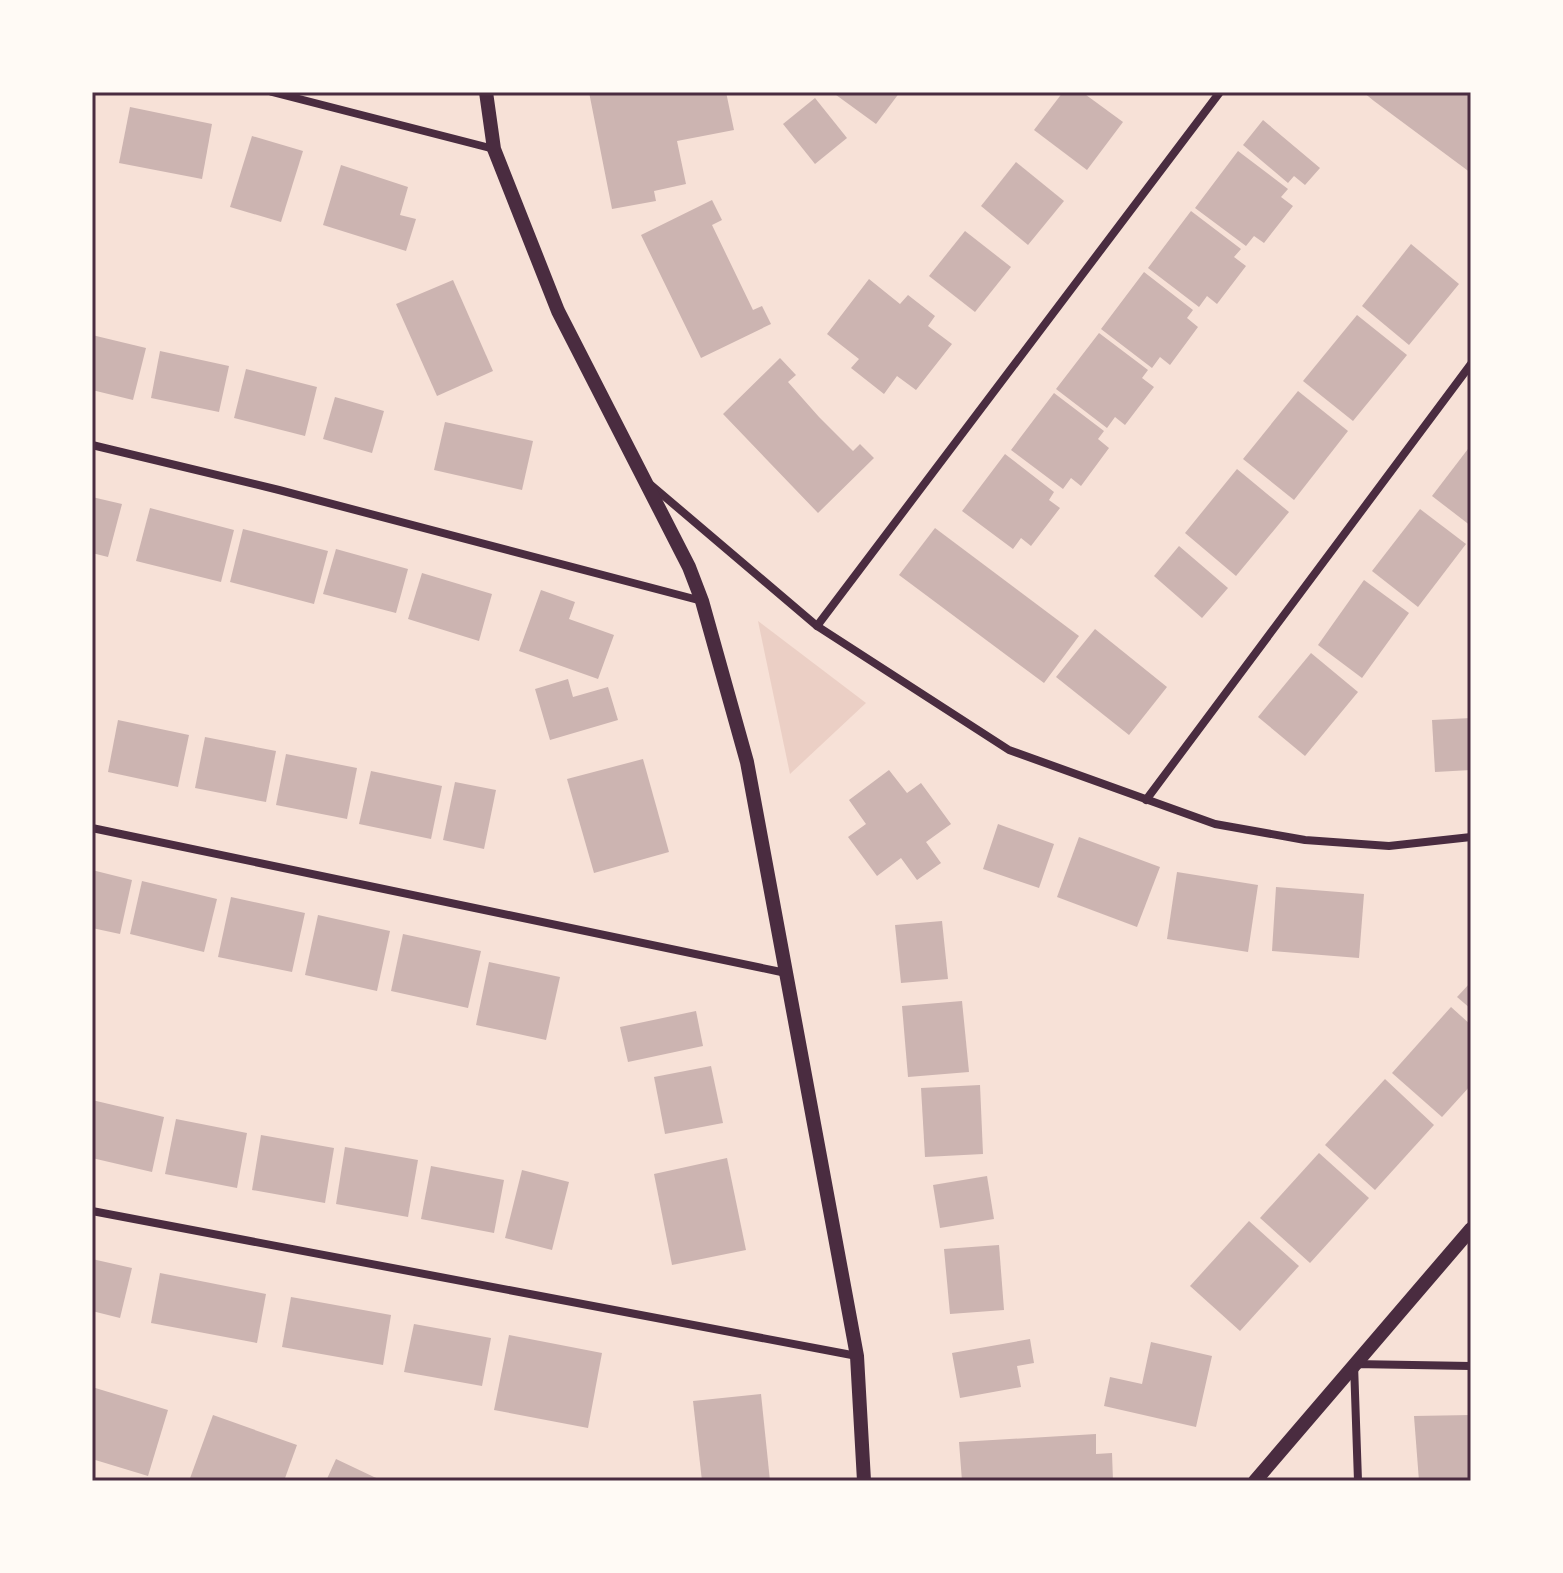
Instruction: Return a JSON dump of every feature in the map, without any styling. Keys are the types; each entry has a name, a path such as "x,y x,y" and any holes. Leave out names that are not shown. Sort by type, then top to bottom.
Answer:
{"street":[{"path":"272,92 494,149"},
{"path":"486,92 494,149 558,311 646,481 702,601 747,762 857,1356 864,1481"},
{"path":"817,626 1220,92"},
{"path":"1146,800 1471,364"},
{"path":"92,445 294,494 702,601"},
{"path":"646,481 817,626 1009,750 1215,824 1305,840 1389,846 1471,837"},
{"path":"92,828 786,973"},
{"path":"92,1211 857,1356"},
{"path":"1255,1481 1471,1229"},
{"path":"1354,1364 1471,1366"},
{"path":"1354,1364 1358,1481"}],"shaded area":[{"path":"758,621 866,703 790,774"}],"building":[{"path":"589,92 726,92 734,130 677,141 686,184 654,191 656,201 612,209"},
{"path":"832,92 900,92 876,124"},
{"path":"1063,92 1082,92 1123,122 1087,170 1034,130"},
{"path":"1363,92 1471,92 1471,173 1374,101"},
{"path":"815,98 847,138 815,164 783,124"},
{"path":"130,107 212,124 202,179 119,163"},
{"path":"1263,120 1320,168 1305,185 1294,176 1288,183 1243,145"},
{"path":"252,136 303,151 281,222 230,207"},
{"path":"1238,151 1288,189 1281,197 1293,206 1264,243 1254,236 1246,246 1195,208"},
{"path":"1016,162 1064,201 1028,245 981,206"},
{"path":"341,165 408,187 400,215 416,219 406,251 323,225"},
{"path":"712,200 722,220 712,225 753,310 762,306 771,324 701,358 641,235"},
{"path":"1191,211 1241,249 1234,257 1246,266 1217,304 1207,296 1199,307 1148,268"},
{"path":"965,231 1011,267 975,312 929,276"},
{"path":"1411,244 1459,284 1409,345 1362,306"},
{"path":"1144,272 1193,310 1187,318 1198,327 1170,365 1160,357 1152,368 1101,329"},
{"path":"869,279 900,304 908,295 935,316 928,326 952,344 916,390 897,376 884,394 851,368 859,359 827,334"},
{"path":"453,280 493,371 437,396 396,304"},
{"path":"1357,315 1407,355 1353,421 1303,381"},
{"path":"1099,333 1148,370 1142,378 1154,387 1125,425 1115,417 1107,428 1056,389"},
{"path":"92,335 146,348 133,400 92,390"},
{"path":"160,351 229,366 219,412 151,398"},
{"path":"780,358 796,375 788,382 819,417 853,451 860,444 874,458 818,513 723,414"},
{"path":"246,369 317,387 305,436 234,418"},
{"path":"1298,391 1348,431 1294,500 1243,459"},
{"path":"1054,393 1104,431 1098,439 1109,448 1081,486 1071,478 1063,489 1011,450"},
{"path":"335,397 384,411 372,453 323,439"},
{"path":"445,422 533,441 522,490 434,470"},
{"path":"1471,445 1471,526 1432,496"},
{"path":"1005,454 1054,492 1049,500 1060,508 1031,546 1021,538 1013,549 962,511"},
{"path":"1237,469 1289,512 1236,576 1185,533"},
{"path":"92,497 122,504 108,557 92,553"},
{"path":"150,508 234,530 221,582 136,561"},
{"path":"1420,509 1466,544 1418,607 1372,571"},
{"path":"935,528 1079,636 1044,683 899,575"},
{"path":"243,529 328,551 314,604 230,582"},
{"path":"1179,546 1228,588 1202,618 1154,576"},
{"path":"336,549 408,569 396,613 323,594"},
{"path":"422,573 492,594 479,641 408,619"},
{"path":"1364,580 1409,613 1362,678 1318,645"},
{"path":"541,590 575,602 569,619 614,635 598,679 519,651"},
{"path":"1095,629 1167,687 1129,735 1056,677"},
{"path":"1311,653 1358,692 1305,756 1258,717"},
{"path":"568,679 573,697 608,687 618,720 550,740 535,689"},
{"path":"1471,718 1471,770 1435,772 1432,720"},
{"path":"118,720 189,735 178,787 108,772"},
{"path":"205,737 276,751 266,802 195,788"},
{"path":"286,754 357,768 347,819 276,805"},
{"path":"643,759 669,852 594,873 567,779"},
{"path":"889,770 907,793 921,783 951,824 926,842 941,863 917,880 901,858 877,876 848,837 866,824 849,800"},
{"path":"371,771 442,786 431,839 359,824"},
{"path":"455,782 496,790 484,849 443,840"},
{"path":"998,824 1054,844 1039,888 983,869"},
{"path":"1079,837 1160,867 1137,927 1057,897"},
{"path":"92,870 132,880 120,934 92,928"},
{"path":"1177,872 1258,885 1248,952 1167,939"},
{"path":"142,881 217,899 204,952 130,934"},
{"path":"1276,887 1364,894 1359,958 1272,951"},
{"path":"231,897 305,913 292,972 218,957"},
{"path":"318,915 390,931 377,991 305,975"},
{"path":"942,921 948,979 901,983 895,925"},
{"path":"403,934 481,951 468,1008 391,991"},
{"path":"489,962 560,977 546,1040 476,1025"},
{"path":"1471,982 1471,1009 1457,997"},
{"path":"962,1001 969,1072 908,1077 902,1006"},
{"path":"1451,1007 1471,1025 1471,1085 1442,1117 1392,1073"},
{"path":"696,1011 703,1046 628,1062 620,1027"},
{"path":"711,1066 723,1123 665,1134 654,1077"},
{"path":"1385,1079 1434,1125 1375,1190 1325,1145"},
{"path":"980,1085 983,1154 925,1157 921,1088"},
{"path":"92,1100 164,1117 152,1172 92,1158"},
{"path":"176,1119 247,1133 237,1188 165,1174"},
{"path":"261,1135 334,1148 325,1203 252,1190"},
{"path":"345,1147 418,1160 408,1217 336,1204"},
{"path":"1319,1153 1369,1198 1310,1263 1260,1218"},
{"path":"727,1158 746,1250 672,1265 654,1174"},
{"path":"431,1166 504,1180 494,1233 421,1219"},
{"path":"522,1170 569,1182 552,1250 505,1238"},
{"path":"987,1176 994,1219 940,1228 933,1185"},
{"path":"1249,1221 1299,1266 1240,1331 1190,1286"},
{"path":"999,1245 1004,1310 950,1314 944,1249"},
{"path":"92,1259 132,1268 120,1318 92,1311"},
{"path":"160,1273 266,1294 257,1343 151,1323"},
{"path":"291,1297 391,1315 383,1365 282,1347"},
{"path":"414,1324 491,1338 482,1386 404,1372"},
{"path":"509,1335 602,1353 588,1428 494,1410"},
{"path":"1030,1339 1034,1363 1017,1366 1021,1387 960,1398 952,1353"},
{"path":"1151,1342 1212,1356 1196,1427 1104,1406 1110,1377 1142,1384"},
{"path":"92,1387 168,1410 148,1476 92,1459"},
{"path":"761,1394 770,1481 702,1481 693,1401"},
{"path":"213,1415 297,1445 284,1481 189,1481"},
{"path":"1471,1415 1471,1480 1419,1481 1414,1416"},
{"path":"1096,1434 1096,1454 1112,1453 1113,1481 962,1481 959,1442"},
{"path":"336,1459 374,1477 384,1481 326,1481"}]}
